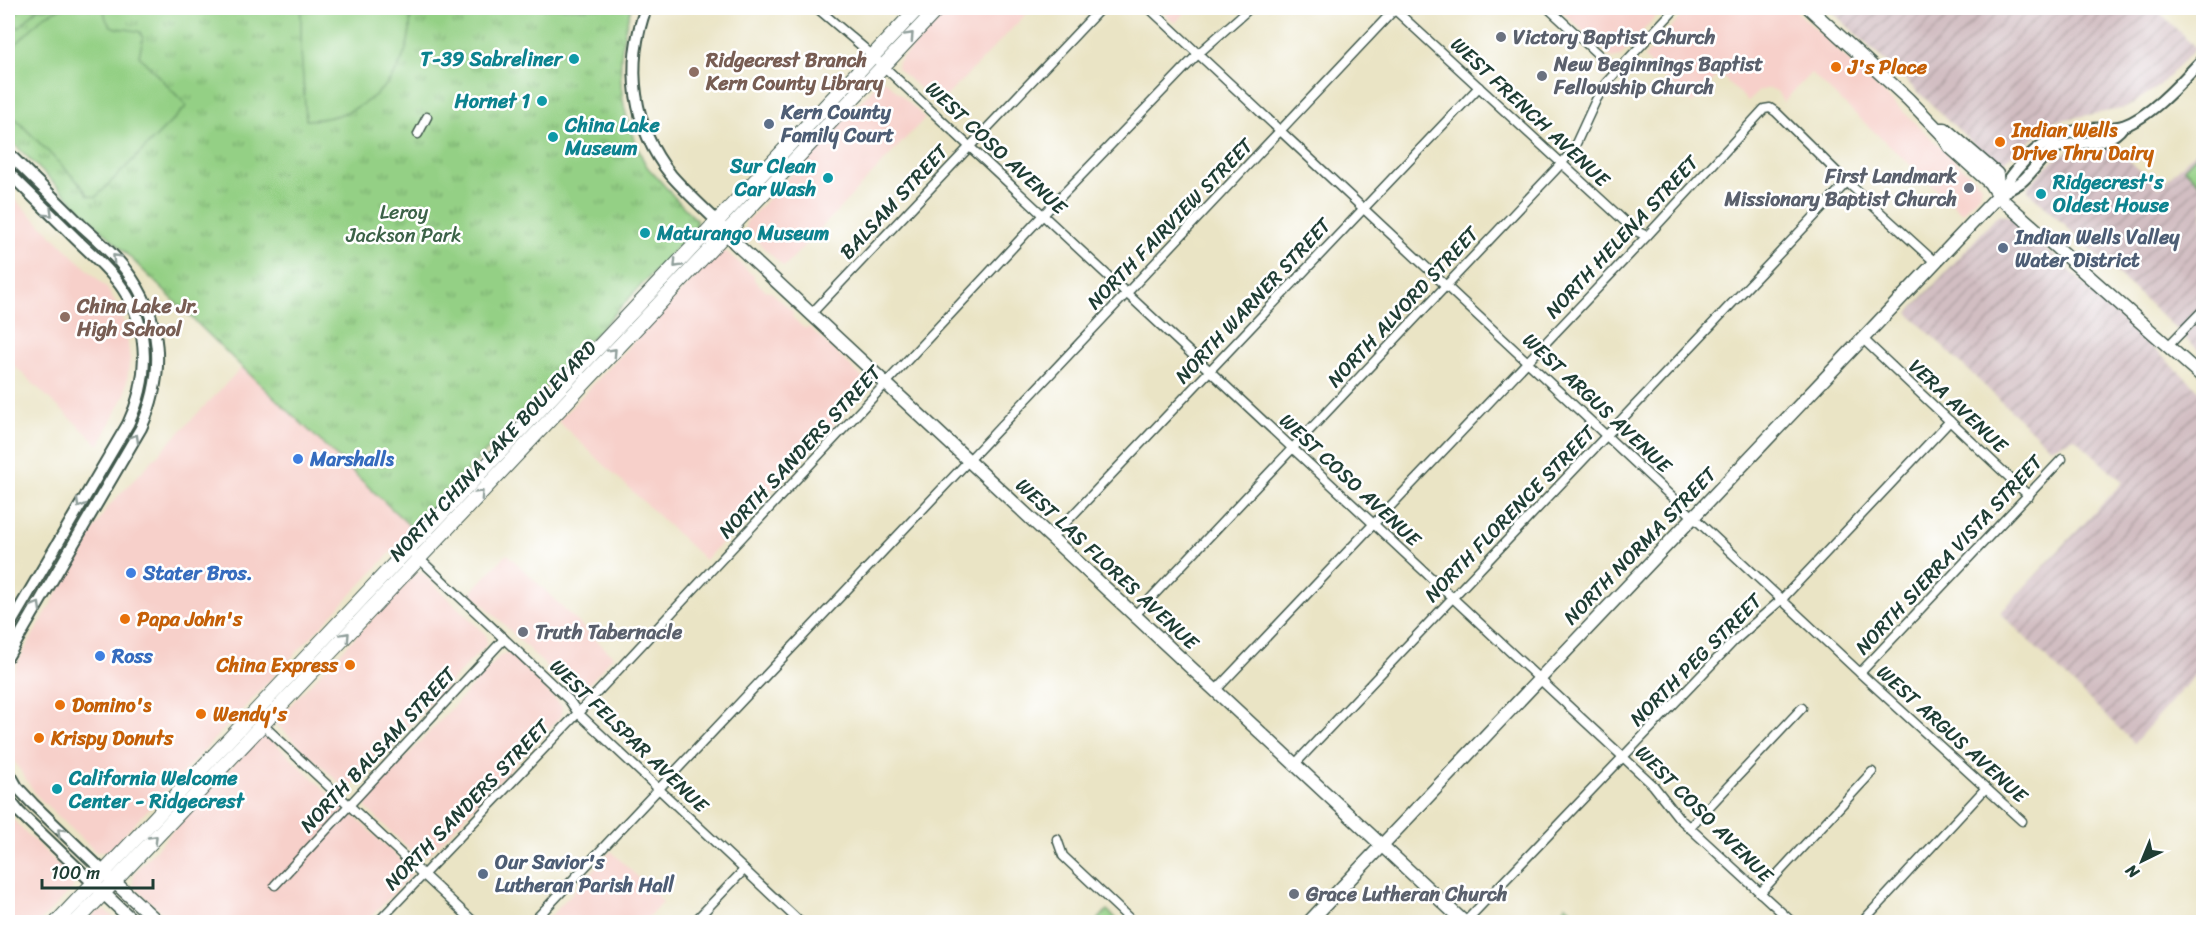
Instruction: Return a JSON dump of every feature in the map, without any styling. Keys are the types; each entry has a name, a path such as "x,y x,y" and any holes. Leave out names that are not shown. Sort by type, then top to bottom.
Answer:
{"main road":[{"name":"NORTH CHINA LAKE BOULEVARD","path":"878,61 918,8"},
{"name":"NORTH CHINA LAKE BOULEVARD","path":"57,922 414,554 561,407 721,227 878,61 938,8"},
{"path":"1809,8 1938,129 1945,129 1997,174 1998,196 2204,378"},
{"name":"NORTH NORMA STREET","path":"1309,922 1998,196"},
{"name":"NORTH CHINA LAKE BOULEVARD","path":"76,922 262,724 596,351 721,227"},
{"name":"WEST LAS FLORES AVENUE","path":"721,227 968,461 1464,922"},
{"path":"561,407 560,398 588,370 596,351"},
{"path":"104,872 158,922"},
{"path":"93,883 134,922"}],"street":[{"path":"646,8 638,34 634,67 634,85 642,120 652,145 670,174 721,227"},
{"name":"WEST COSO AVENUE","path":"817,8 878,61 1044,215 1540,679 1653,785 1689,828 1792,922"},
{"name":"BALSAM STREET","path":"811,314 1101,8"},
{"name":"WEST ARGUS AVENUE","path":"1149,8 1860,673 2022,821"},
{"name":"NORTH SANDERS STREET","path":"378,922 578,713 1044,215 1199,53 1250,8"},
{"name":"WEST FRENCH AVENUE","path":"1394,8 1634,230 1647,236"},
{"name":"NORTH FAIRVIEW STREET","path":"659,789 1281,131 1394,8"},
{"path":"1548,8 1616,71"},
{"name":"NORTH ALVORD STREET","path":"1134,615 1561,164 1573,150 1596,100 1616,71 1676,8"},
{"path":"1998,196 2013,173 2032,152 2055,137 2087,129 2122,126 2155,105 2204,58"},
{"name":"NORTH WARNER STREET","path":"1051,538 1479,87"},
{"name":"NORTH HELENA STREET","path":"1215,691 1647,236 1764,109 1770,108 1776,112 1847,182"},
{"path":"418,134 427,117"},
{"path":"8,153 124,267 146,301 156,335 158,354 155,390 141,428 8,656"},
{"path":"8,172 103,265 123,288 138,319 144,360 140,395 128,424 8,628"},
{"path":"1847,182 1936,263"},
{"name":"NORTH FLORENCE STREET","path":"1294,765 1847,182"},
{"path":"2167,347 2204,309"},
{"name":"VERA AVENUE","path":"1863,339 2029,496"},
{"name":"NORTH PEG STREET","path":"1464,922 1734,640 1782,599 1950,421"},
{"name":"NORTH SIERRA VISTA STREET","path":"1860,673 2062,459"},
{"name":"WEST FELSPAR AVENUE","path":"414,554 569,700 578,713 800,922"},
{"name":"NORTH BALSAM STREET","path":"275,885 504,639"},
{"path":"1689,828 1802,708"},
{"path":"262,724 474,922"},
{"path":"8,771 17,787 33,804 104,872"},
{"path":"1760,893 1872,772"},
{"path":"533,922 659,789"},
{"path":"1862,922 1985,789"},
{"path":"8,798 19,812 93,883"},
{"path":"1056,839 1063,856 1132,922"},
{"path":"694,922 744,870"}],"shaded area":[{"path":"950,8 1032,8 938,105 897,68 898,62"},
{"path":"1158,8 1189,8 1175,23"},
{"path":"1558,8 1663,8 1621,56 1612,58"},
{"path":"1688,8 1793,8 1981,185 1980,193 1962,213 1811,73 1783,102 1777,91 1769,88 1759,91 1748,101 1719,74 1692,104 1644,58"},
{"path":"1828,8 2155,8 2196,48 2159,86 2126,108 2056,121 2005,161 1993,162"},
{"path":"880,81 886,81 925,118 784,267 746,231 746,222"},
{"path":"2203,144 2203,354 2028,191 2028,186 2051,162 2070,150 2116,148 2159,188"},
{"name":"China Lake Jr. High School","path":"8,193 106,287 117,305 126,329 130,359 125,395 99,445 8,360"},
{"path":"1999,214 2012,217 2203,394 2203,666 2134,743 2000,613 2123,482 2075,438 2050,448 1908,313"},
{"path":"719,252 727,252 754,276 754,280 765,290 770,291 793,312 792,317 804,328 810,328 867,382 867,391 705,560 558,421"},
{"path":"242,367 413,529 108,852 96,852 37,796 14,761 8,740 10,679 18,661 106,509"},
{"path":"507,554 613,656 582,692 573,693 471,592"},
{"path":"416,573 422,573 486,635 487,644 352,786 345,788 274,722"},
{"path":"509,653 562,706 561,716 428,856 416,856 366,808 366,800 501,655"},
{"path":"266,735 410,868 411,875 366,922 172,922 133,886 134,873 260,736"},
{"path":"8,815 73,879 73,888 40,922 8,922"},
{"path":"611,851 663,902 643,922 545,922"},
{"path":"97,911 106,911 119,922 86,922"}],"green space":[{"name":"Leroy Jackson Park","path":"8,8 631,8 621,59 622,93 630,127 643,160 696,219 696,227 413,529 242,367 8,138"},
{"path":"22,8 38,8 19,28 10,19"},
{"path":"61,8 104,8 105,17 111,26 140,32 143,38 139,56 187,106 96,197 88,195 82,186 8,111 8,52 44,16"},
{"path":"334,8 410,8 410,31 405,52 396,71 384,87 368,101 349,111 306,120 301,51 301,11"},
{"path":"2203,148 2203,187 2184,168"},
{"path":"1566,905 1585,922 1559,922 1555,918"},
{"path":"1107,910 1120,922 1096,922"}],"place":[{"name":"Victory Baptist Church","path":"1501,37"},
{"name":"T-39 Sabreliner","path":"574,59"},
{"name":"J's Place","path":"1836,67"},
{"name":"Ridgecrest Branch Kern County Library","path":"694,72"},
{"name":"New Beginnings Baptist Fellowship Church","path":"1542,76"},
{"name":"Hornet 1","path":"542,101"},
{"name":"Kern County Family Court","path":"769,124"},
{"name":"China Lake Museum","path":"553,137"},
{"name":"Indian Wells Drive Thru Dairy","path":"2000,142"},
{"name":"Sur Clean Car Wash","path":"828,178"},
{"name":"First Landmark Missionary Baptist Church","path":"1969,188"},
{"name":"Ridgecrest's Oldest House","path":"2041,194"},
{"name":"Maturango Museum","path":"645,233"},
{"name":"Indian Wells Valley Water District","path":"2003,248"},
{"name":"China Lake Jr. High School","path":"65,317"},
{"name":"Marshalls","path":"298,459"},
{"name":"Stater Bros.","path":"131,573"},
{"name":"Papa John's","path":"125,619"},
{"name":"Truth Tabernacle","path":"523,632"},
{"name":"Ross","path":"100,656"},
{"name":"China Express","path":"350,665"},
{"name":"Domino's","path":"60,705"},
{"name":"Wendy's","path":"201,714"},
{"name":"Krispy Donuts","path":"39,738"},
{"name":"California Welcome Center - Ridgecrest","path":"57,789"},
{"name":"Our Savior's Lutheran Parish Hall","path":"483,874"},
{"name":"Grace Lutheran Church","path":"1294,894"}]}
